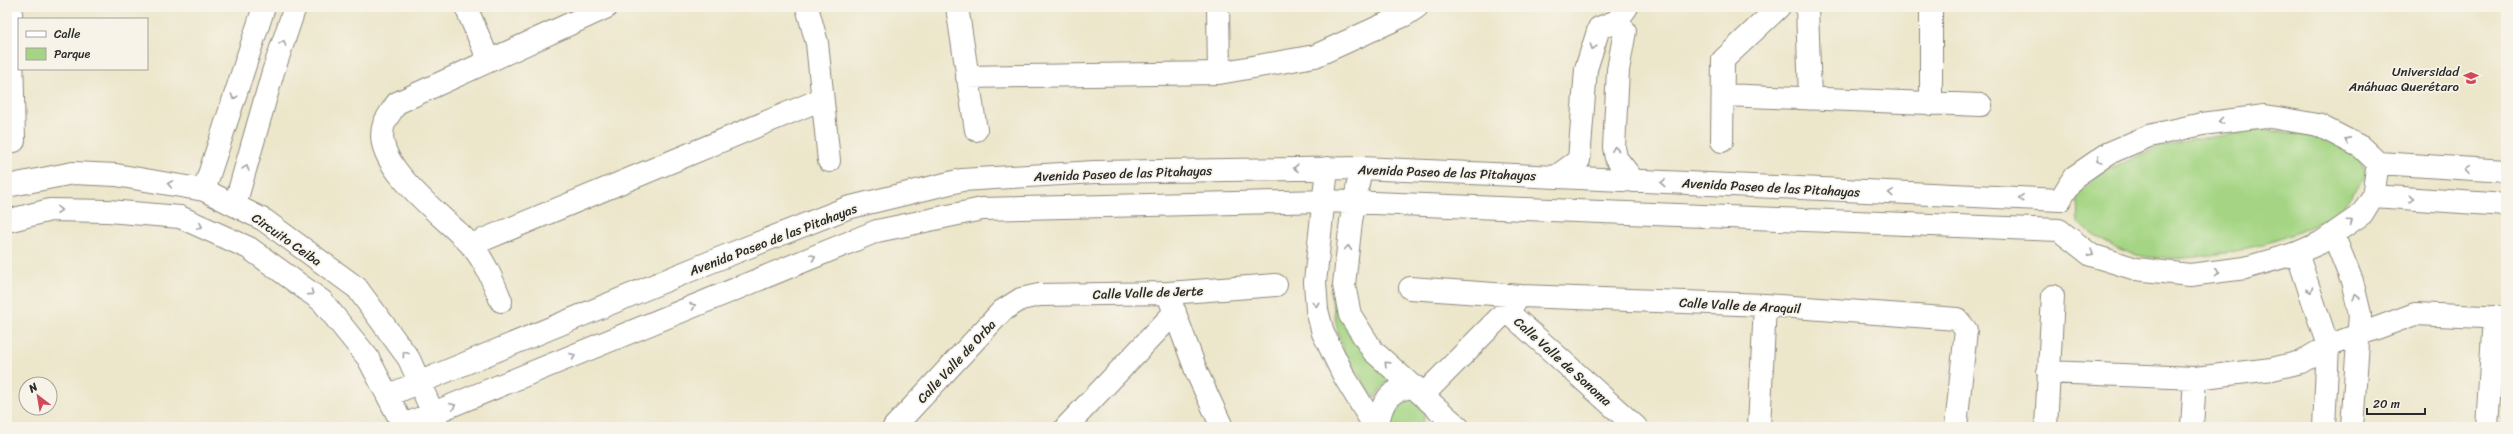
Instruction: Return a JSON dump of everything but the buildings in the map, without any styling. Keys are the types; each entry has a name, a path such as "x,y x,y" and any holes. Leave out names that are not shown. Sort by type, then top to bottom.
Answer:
{"street":[{"path":"11,7 10,79 14,141"},
{"path":"204,190 264,7"},
{"path":"235,205 273,72 295,7"},
{"path":"466,7 490,61"},
{"path":"501,301 484,262 471,245 399,175 383,149 384,124 397,103 605,7"},
{"path":"808,7 817,43 829,161"},
{"path":"957,7 976,130"},
{"path":"1218,7 1219,73"},
{"path":"967,77 1219,73 1315,56 1405,15 1418,7"},
{"path":"1722,141 1723,60 1779,7"},
{"path":"1807,7 1810,99"},
{"path":"1931,7 1931,104"},
{"path":"1557,176 1579,160 1586,69 1599,28 1622,14 1624,31 1618,70 1614,147 1616,158 1634,181"},
{"path":"245,64 273,72"},
{"path":"1586,69 1618,70"},
{"path":"1722,95 1981,105"},
{"path":"471,245 822,98"},
{"path":"2059,230 2060,200 2074,177 2109,153 2149,136 2202,124 2265,116 2318,124 2361,147 2378,163 2506,171"},
{"path":"7,221 50,210 108,211 180,217 249,248 322,301 368,358 389,395 404,426 436,420 727,291 877,231 982,209 1324,201 2059,230 2091,255 2136,269 2190,275 2245,268 2297,253 2320,243 2362,214 2373,196 2378,163"},
{"path":"1326,168 1315,282 1317,310 1323,333 1362,407 1376,427"},
{"path":"1361,168 1344,286 1350,314 1360,334 1378,356 1428,404"},
{"name":"Avenida Paseo de las Pitahayas","path":"389,395 713,261 847,208 962,180 1095,172 1361,168 2060,200"},
{"name":"Circuito Ceiba","path":"14,184 73,173 102,174 204,190 264,220 356,288 409,359 436,420"},
{"path":"14,184 28,216"},
{"path":"2373,196 2506,205"},
{"path":"2332,234 2352,281 2360,314 2352,427"},
{"path":"2297,253 2328,346 2324,427"},
{"path":"713,261 727,291"},
{"path":"1315,282 1344,286"},
{"name":"Calle Valle de Jerte","path":"1021,299 1047,295 1171,303 1276,285"},
{"name":"Calle Valle de Araquil","path":"1410,288 1514,304 1765,305 1957,318 1966,330 1956,427"},
{"path":"2046,427 2053,296"},
{"name":"Calle Valle de Orba","path":"894,427 1002,311 1021,299"},
{"path":"1066,427 1171,303"},
{"path":"1171,303 1196,373 1222,427"},
{"path":"1428,404 1514,304"},
{"name":"Calle Valle de Sonoma","path":"1514,304 1636,427"},
{"path":"1759,427 1765,305"},
{"path":"2048,372 2195,378 2272,369 2301,362 2328,346 2415,314 2500,318 2488,427"},
{"path":"2192,427 2195,378"},
{"path":"1376,427 1384,402 1392,393 1404,388 1458,427"}],"green space":[{"path":"2260,130 2322,138 2345,146 2353,151 2357,156 2366,175 2344,204 2335,212 2317,223 2294,234 2268,243 2210,255 2183,258 2158,258 2137,255 2113,246 2078,223 2077,196 2097,175 2158,147 2191,140"},
{"path":"1337,287 1394,377 1384,385 1374,398 1344,352 1338,333 1330,290"},
{"path":"1412,398 1424,414 1423,422 1420,427 1394,427 1390,417 1396,401"}],"place":[{"name":"Universidad Anáhuac Querétaro","path":"2471,78"}]}
